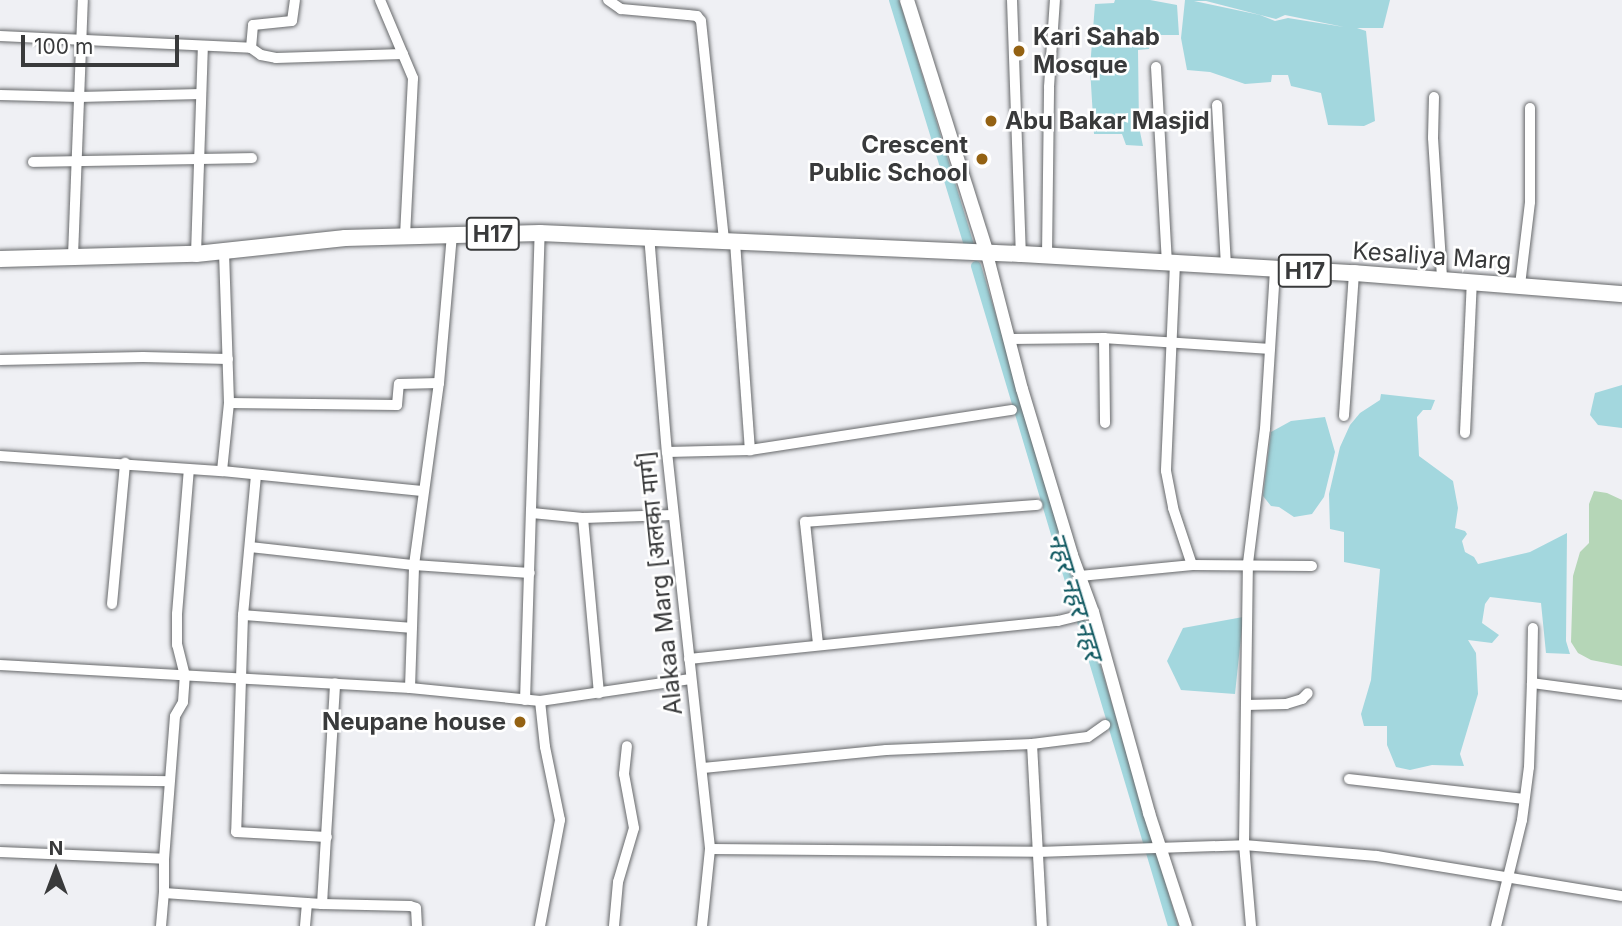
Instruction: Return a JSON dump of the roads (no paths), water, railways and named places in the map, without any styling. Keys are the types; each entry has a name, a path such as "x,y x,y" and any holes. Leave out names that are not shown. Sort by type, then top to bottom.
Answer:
{"main road":[{"path":"907,0 987,254"},
{"name":"H17","path":"0,259 196,254 345,238 540,233 649,235 730,242 987,254"},
{"name":"Kesaliya Marg","path":"987,254 1354,273 1622,294"}],"street":[{"path":"74,256 83,0"},
{"path":"251,48 253,25 292,22 295,0"},
{"path":"380,0 413,78 405,236"},
{"path":"608,0 621,9 697,16 701,21 730,242 750,450"},
{"path":"1012,0 1021,254"},
{"path":"1047,256 1049,87 1055,0"},
{"path":"0,36 251,48 261,55 276,58 403,54"},
{"path":"196,254 203,46"},
{"path":"1156,67 1171,263 1166,471 1173,508 1192,565"},
{"path":"0,95 79,97 201,94"},
{"path":"1434,97 1433,138 1442,279"},
{"path":"1217,105 1226,266"},
{"path":"1520,285 1530,202 1530,108"},
{"path":"33,162 252,158"},
{"path":"525,700 540,233"},
{"path":"410,688 414,565 422,491 439,383 452,235"},
{"name":"Alakaa Marg [अलका मार्ग]","path":"649,235 673,515 710,849 702,926"},
{"path":"222,471 229,403 224,252"},
{"path":"987,254 1090,613 1159,846 1186,926"},
{"path":"1251,926 1244,845 1248,563 1265,429 1275,270"},
{"path":"1344,416 1354,273"},
{"path":"1465,433 1472,281"},
{"path":"1010,339 1104,338 1270,349"},
{"path":"1104,338 1105,423"},
{"path":"0,360 143,357 228,359"},
{"path":"229,403 397,405 399,384 439,383"},
{"path":"667,452 750,450 1012,410"},
{"path":"0,456 222,471 422,491"},
{"path":"112,604 125,464"},
{"path":"161,926 163,859 175,716 183,702 185,676 177,645 177,614 189,469"},
{"path":"256,475 243,615 236,832 327,836"},
{"path":"818,644 805,522 1037,505"},
{"path":"532,513 583,518 673,515"},
{"path":"583,518 599,693"},
{"path":"250,547 414,565 530,573"},
{"path":"1080,576 1192,565 1248,563 1312,566"},
{"path":"689,659 1073,618 1090,613"},
{"path":"243,615 411,628"},
{"path":"1496,926 1524,799 1533,628"},
{"path":"0,665 410,688 540,701 690,679"},
{"path":"1532,683 1622,695"},
{"path":"322,904 335,684"},
{"path":"1246,705 1286,704 1302,699 1308,693"},
{"path":"540,701 545,747 560,820 540,926"},
{"path":"703,768 874,751 1031,744 1088,737 1105,725"},
{"path":"1031,744 1042,926"},
{"path":"614,926 618,882 634,828 624,774 627,746"},
{"path":"0,779 169,781"},
{"path":"1349,779 1524,799"},
{"path":"710,849 1037,852 1244,845 1377,856 1622,896"},
{"path":"0,852 163,859"},
{"path":"164,893 322,904 410,906 416,908 417,926"},
{"path":"305,926 307,903"}],"water":[{"path":"1115,0 1150,0 1177,5 1179,35 1153,35 1149,49 1138,50 1139,127 1143,146 1126,145 1122,134 1094,134 1090,68 1095,4 1114,3"},
{"path":"1185,0 1390,0 1383,28 1357,28 1366,31 1375,121 1364,126 1328,125 1321,93 1291,86 1288,75 1272,75 1271,82 1245,84 1210,72 1187,70 1181,38","holes":["1194,1 1206,1 1276,19 1285,15 1344,27 1288,18 1275,21 1260,15"]},
{"path":"1622,385 1622,428 1598,425 1590,415 1595,393"},
{"path":"1381,394 1435,400 1431,410 1423,410 1417,417 1419,456 1453,481 1458,508 1455,528 1467,534 1462,541 1465,552 1474,557 1478,564 1530,552 1567,533 1566,641 1570,654 1546,653 1541,603 1490,597 1485,604 1482,623 1499,635 1492,643 1468,640 1476,653 1478,694 1460,754 1464,766 1432,765 1410,770 1396,767 1387,745 1387,726 1364,726 1361,714 1371,680 1380,569 1344,562 1344,532 1330,529 1329,494 1340,447 1350,425 1360,413 1380,400"},
{"path":"1325,417 1335,452 1324,497 1312,514 1294,517 1279,507 1271,506 1263,496 1271,432 1291,421"},
{"path":"1243,617 1235,694 1181,690 1167,661 1183,628"}],"waterway":[{"name":"नहर नहर नहर","path":"894,0 970,249"},
{"name":"नहर नहर नहर","path":"976,266 1173,926"}],"place":[{"name":"Kari Sahab Mosque","path":"1019,51"},
{"name":"Abu Bakar Masjid","path":"991,121"},
{"name":"Crescent Public School","path":"982,159"},
{"name":"Neupane house","path":"520,722"}]}
